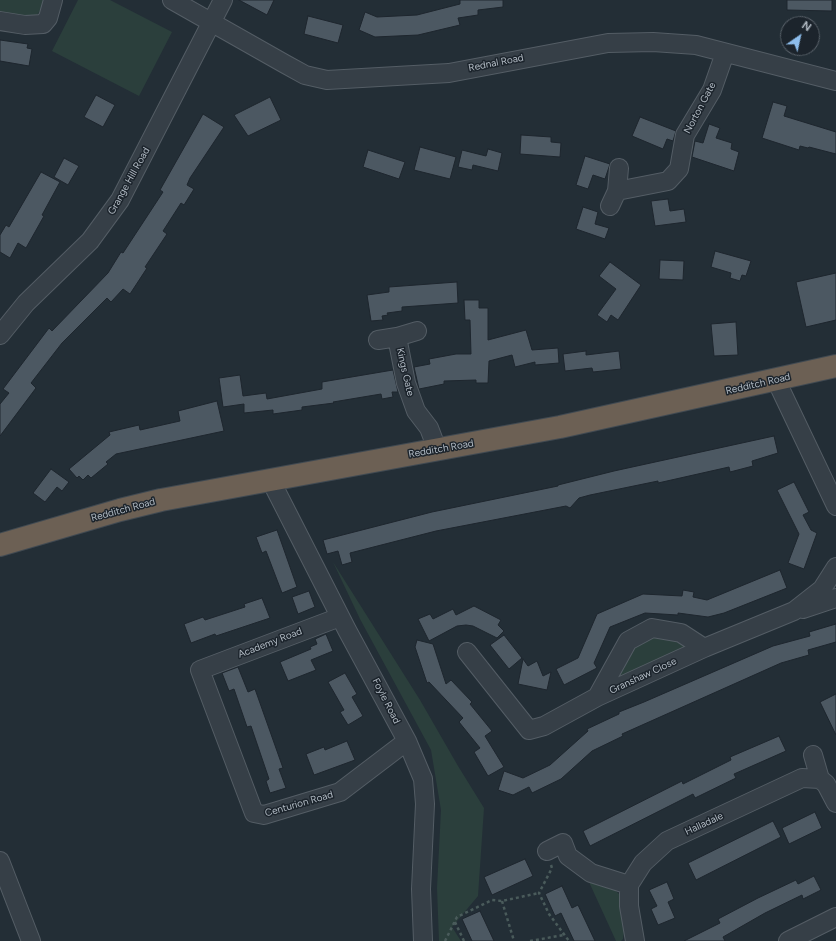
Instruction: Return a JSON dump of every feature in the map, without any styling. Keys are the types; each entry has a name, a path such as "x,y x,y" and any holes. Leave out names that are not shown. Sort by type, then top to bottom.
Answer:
{"highway":[{"name":"Redditch Road","path":"0,545 160,500 271,481 560,427 836,366"},
{"name":"Redditch Road","path":"0,561 11,556 46,532"}],"street":[{"path":"0,21 24,25 43,24 48,18 53,0"},
{"name":"Rednal Road","path":"172,0 305,75 327,80 449,73 608,43 653,42 688,45 836,81"},
{"name":"Grange Hill Road","path":"0,334 31,298 90,242 110,215 140,162 223,0"},
{"name":"Norton Gate","path":"619,168 614,199 668,181 678,168 685,135 712,90 725,53"},
{"name":"Kings Gate","path":"378,340 397,337 417,331"},
{"name":"Kings Gate","path":"397,337 408,390 416,411 429,428 437,449"},
{"path":"776,380 836,506"},
{"name":"Foyle Road","path":"271,481 340,617 407,741 423,779 425,804 421,889 423,941"},
{"name":"Granshaw Close","path":"467,652 529,730 544,726 597,697 704,648 794,611 822,589 836,567"},
{"path":"794,611 836,598"},
{"name":"Academy Road","path":"200,670 340,617"},
{"path":"597,697 628,641 652,628 680,632 704,648"},
{"name":"Centurion Road","path":"200,670 254,813 257,815 264,815 340,792 407,741"},
{"path":"813,755 820,779 826,784 836,803"},
{"name":"Halladale","path":"635,941 628,906 629,885 643,863 667,841 802,778 820,779"},
{"path":"547,851 562,843 568,856 591,873 629,885"},
{"path":"0,861 31,941"},
{"path":"788,941 836,917"}],"path":[{"path":"446,941 457,917 492,900 502,902 539,893 552,868 547,851"},
{"path":"539,893 549,914 569,941"},
{"path":"502,902 514,941"},
{"path":"454,922 464,941"},
{"path":"530,941 564,935"}],"green space":[{"path":"0,0 47,0 37,15 23,19 0,16"},
{"path":"78,0 110,0 172,32 139,96 52,51"},
{"path":"333,562 420,700 484,808 478,896 452,927 461,941 439,941 437,888 441,810 431,750 360,619"},
{"path":"651,634 672,637 688,646 620,678 619,672 632,644"},
{"path":"589,882 615,890 621,896 625,925 623,939 621,941 616,941"}],"building":[{"path":"239,0 274,0 267,15"},
{"path":"460,0 503,0 503,7 478,10 478,15 458,18 460,25 418,35 375,37 359,30 365,12 377,17 417,15 460,4"},
{"path":"787,0 832,0 832,11 787,10"},
{"path":"308,16 343,25 338,43 304,34"},
{"path":"0,40 28,44 27,48 32,49 29,66 0,61"},
{"path":"96,95 115,105 103,127 84,117"},
{"path":"270,97 281,120 248,136 234,115"},
{"path":"773,102 787,106 784,116 836,132 836,154 800,146 799,150 762,138"},
{"path":"203,114 224,127 190,178 187,185 194,189 184,205 181,203 163,231 167,234 145,267 147,268 130,294 123,289 111,302 107,298 62,343 31,383 36,388 0,436 0,404 9,393 3,389 49,328 52,331 108,273 121,252 123,253 163,192 160,190"},
{"path":"640,117 676,131 673,141 667,139 663,149 632,136"},
{"path":"709,124 720,128 716,138 732,143 731,149 739,152 734,171 692,157 695,141 703,143"},
{"path":"521,135 551,137 551,142 561,143 560,157 520,154"},
{"path":"420,147 456,157 450,179 414,170"},
{"path":"488,149 502,153 498,171 473,165 472,170 458,167 462,150 486,156"},
{"path":"368,150 405,162 399,179 363,167"},
{"path":"585,156 610,164 605,179 593,175 588,189 576,185"},
{"path":"64,158 79,166 68,185 54,177"},
{"path":"41,172 60,182 42,215 44,216 26,248 18,243 10,258 0,252 0,235 6,225 9,227"},
{"path":"668,199 670,211 684,209 686,222 655,226 651,201"},
{"path":"583,207 598,212 595,224 609,228 605,239 576,229"},
{"path":"715,251 751,261 746,276 742,275 740,281 730,278 731,273 711,267"},
{"path":"660,260 684,261 683,280 659,279"},
{"path":"610,262 641,285 618,320 611,315 607,322 597,315 616,289 599,276"},
{"path":"836,273 836,320 806,327 796,282"},
{"path":"457,282 458,303 402,307 402,311 387,313 388,315 382,316 383,320 371,321 367,295 389,292 389,287"},
{"path":"464,300 479,300 479,308 488,308 488,340 526,330 532,350 558,348 559,363 535,365 535,362 515,367 512,355 489,361 488,383 476,383 476,380 444,381 444,384 419,389 414,367 430,364 429,359 456,354 471,354 470,320 465,320"},
{"path":"736,322 738,355 714,356 711,324"},
{"path":"586,351 586,355 619,351 621,369 593,372 592,368 565,371 563,354"},
{"path":"393,370 398,392 392,392 393,397 382,399 381,394 333,402 334,403 302,407 302,410 273,414 273,410 244,413 244,404 223,407 219,378 240,375 243,396 266,393 267,399 322,389 322,382"},
{"path":"217,401 224,431 116,454 106,462 108,464 91,478 88,475 83,480 79,476 77,478 69,469 110,435 109,432 139,425 140,430 180,421 178,411"},
{"path":"774,436 778,453 752,461 753,466 730,472 729,467 658,483 658,481 579,498 570,508 566,506 436,531 350,553 352,562 342,565 338,551 327,554 323,540 432,512 558,486 614,471"},
{"path":"51,469 69,482 62,491 57,487 45,502 33,493"},
{"path":"794,482 809,512 803,515 811,530 817,533 804,569 788,563 799,534 777,490"},
{"path":"277,530 297,587 282,593 266,551 262,553 256,537"},
{"path":"780,570 787,588 724,613 708,617 678,613 678,615 645,613 610,627 594,663 597,668 564,685 556,669 578,658 597,614 643,594 682,596 683,590 694,592 693,597 707,600"},
{"path":"309,591 315,607 298,614 292,597"},
{"path":"262,598 270,618 216,636 215,634 191,643 184,624 203,617 205,620 245,607 244,604"},
{"path":"474,606 501,620 498,625 504,631 497,638 473,626 466,625 457,626 429,641 418,619 430,614 433,619 453,609 456,615"},
{"path":"836,624 836,642 808,650 809,655 781,663 622,734 623,736 592,751 561,779 532,793 529,787 513,795 498,790 504,771 523,778 550,765 588,731 587,729 619,714 619,712 773,646 810,636 809,632"},
{"path":"326,634 333,651 311,660 316,670 288,681 280,662 311,649 310,647 317,644 315,639"},
{"path":"504,635 522,658 509,669 490,645"},
{"path":"417,640 433,644 446,684 451,680 472,702 470,704 492,731 485,736 504,767 488,776 474,752 480,748 459,722 463,718 429,682 427,683 415,647"},
{"path":"523,659 528,666 537,661 543,676 551,672 547,690 518,684"},
{"path":"238,667 248,692 255,689 283,768 279,769 286,788 270,793 266,781 269,779 251,726 247,727 234,689 229,691 222,673"},
{"path":"345,673 357,694 352,697 363,716 348,725 340,712 344,710 328,682"},
{"path":"836,694 836,735 820,702"},
{"path":"779,736 786,751 734,774 736,778 695,798 693,794 590,846 583,831 682,781 683,784 731,760 730,757"},
{"path":"347,741 355,760 314,775 306,754 324,747 325,750"},
{"path":"815,812 822,828 789,844 782,828"},
{"path":"773,821 781,837 696,880 688,863"},
{"path":"525,859 533,876 492,895 484,877"},
{"path":"814,876 821,890 803,899 802,895 765,913 723,937 725,941 684,941 720,923 718,919 758,898 796,880 798,884"},
{"path":"667,882 674,899 668,902 675,918 658,925 651,909 657,906 649,890"},
{"path":"562,886 572,908 578,905 595,941 574,941 561,913 555,916 545,894"},
{"path":"480,911 494,941 472,941 462,919"}]}
